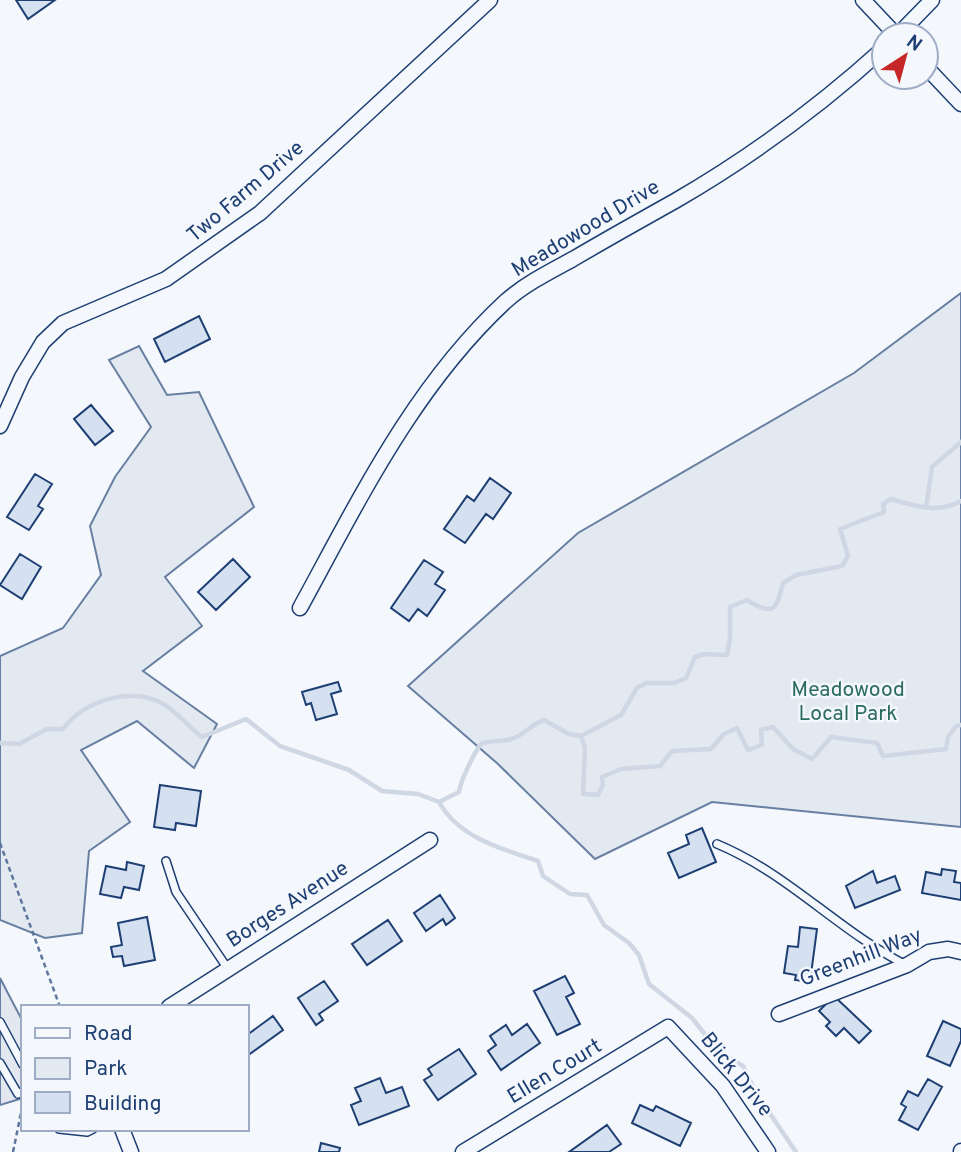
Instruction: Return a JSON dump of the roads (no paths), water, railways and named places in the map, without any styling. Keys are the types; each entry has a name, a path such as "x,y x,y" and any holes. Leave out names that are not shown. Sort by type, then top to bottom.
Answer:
{"street":[{"name":"Two Farm Drive","path":"0,426 22,377 43,342 63,323 166,279 192,264 260,213 490,0"},
{"path":"863,0 883,21"},
{"path":"911,21 932,0"},
{"name":"Meadowood Drive","path":"300,608 371,478 422,398 464,345 508,300 537,279 706,183 781,135 870,61"},
{"path":"940,82 961,104"},
{"name":"Borges Avenue","path":"172,1005 430,839"},
{"name":"Greenhill Way","path":"779,1014 907,965 929,952 948,949 961,952"},
{"name":"Ellen Court","path":"463,1152 668,1027"},
{"name":"Blick Drive","path":"668,1027 723,1086 768,1152"},
{"path":"123,1131 131,1152"}],"lane":[{"path":"717,844 749,857 789,882 819,909 875,949 907,965"},
{"path":"166,861 176,892 228,969"},
{"path":"0,1022 21,1061"},
{"path":"0,1063 18,1094 21,1092"}],"waterway":[{"path":"926,508 932,467 961,442"},
{"path":"0,743 19,744 47,729 63,729 83,710 96,703 124,696 139,696 165,705 202,737 246,719 280,746 349,770 382,791 418,794 439,802 459,792 481,744 514,738 544,720 569,734 581,736 621,715 637,688 646,683 674,683 686,678 695,657 704,654 727,655 730,607 747,600 764,608 773,608 783,583 796,575 842,566 848,556 840,529 884,512 883,504 891,499 935,508 961,501"},
{"path":"581,736 585,748 583,794 598,795 603,785 602,777 621,769 660,766 672,751 711,749 724,734 737,728 748,750 762,745 761,730 773,727 793,749 812,759 831,737 877,743 883,756 946,749 948,737 956,726 961,725"},
{"path":"439,802 458,825 470,833 496,847 538,861 543,876 570,894 587,895 604,925 629,943 639,955 649,984 692,1018 718,1051 743,1066 756,1093 796,1152"}],"park label":[{"name":"Meadowood Local Park","path":"848,702"}]}
